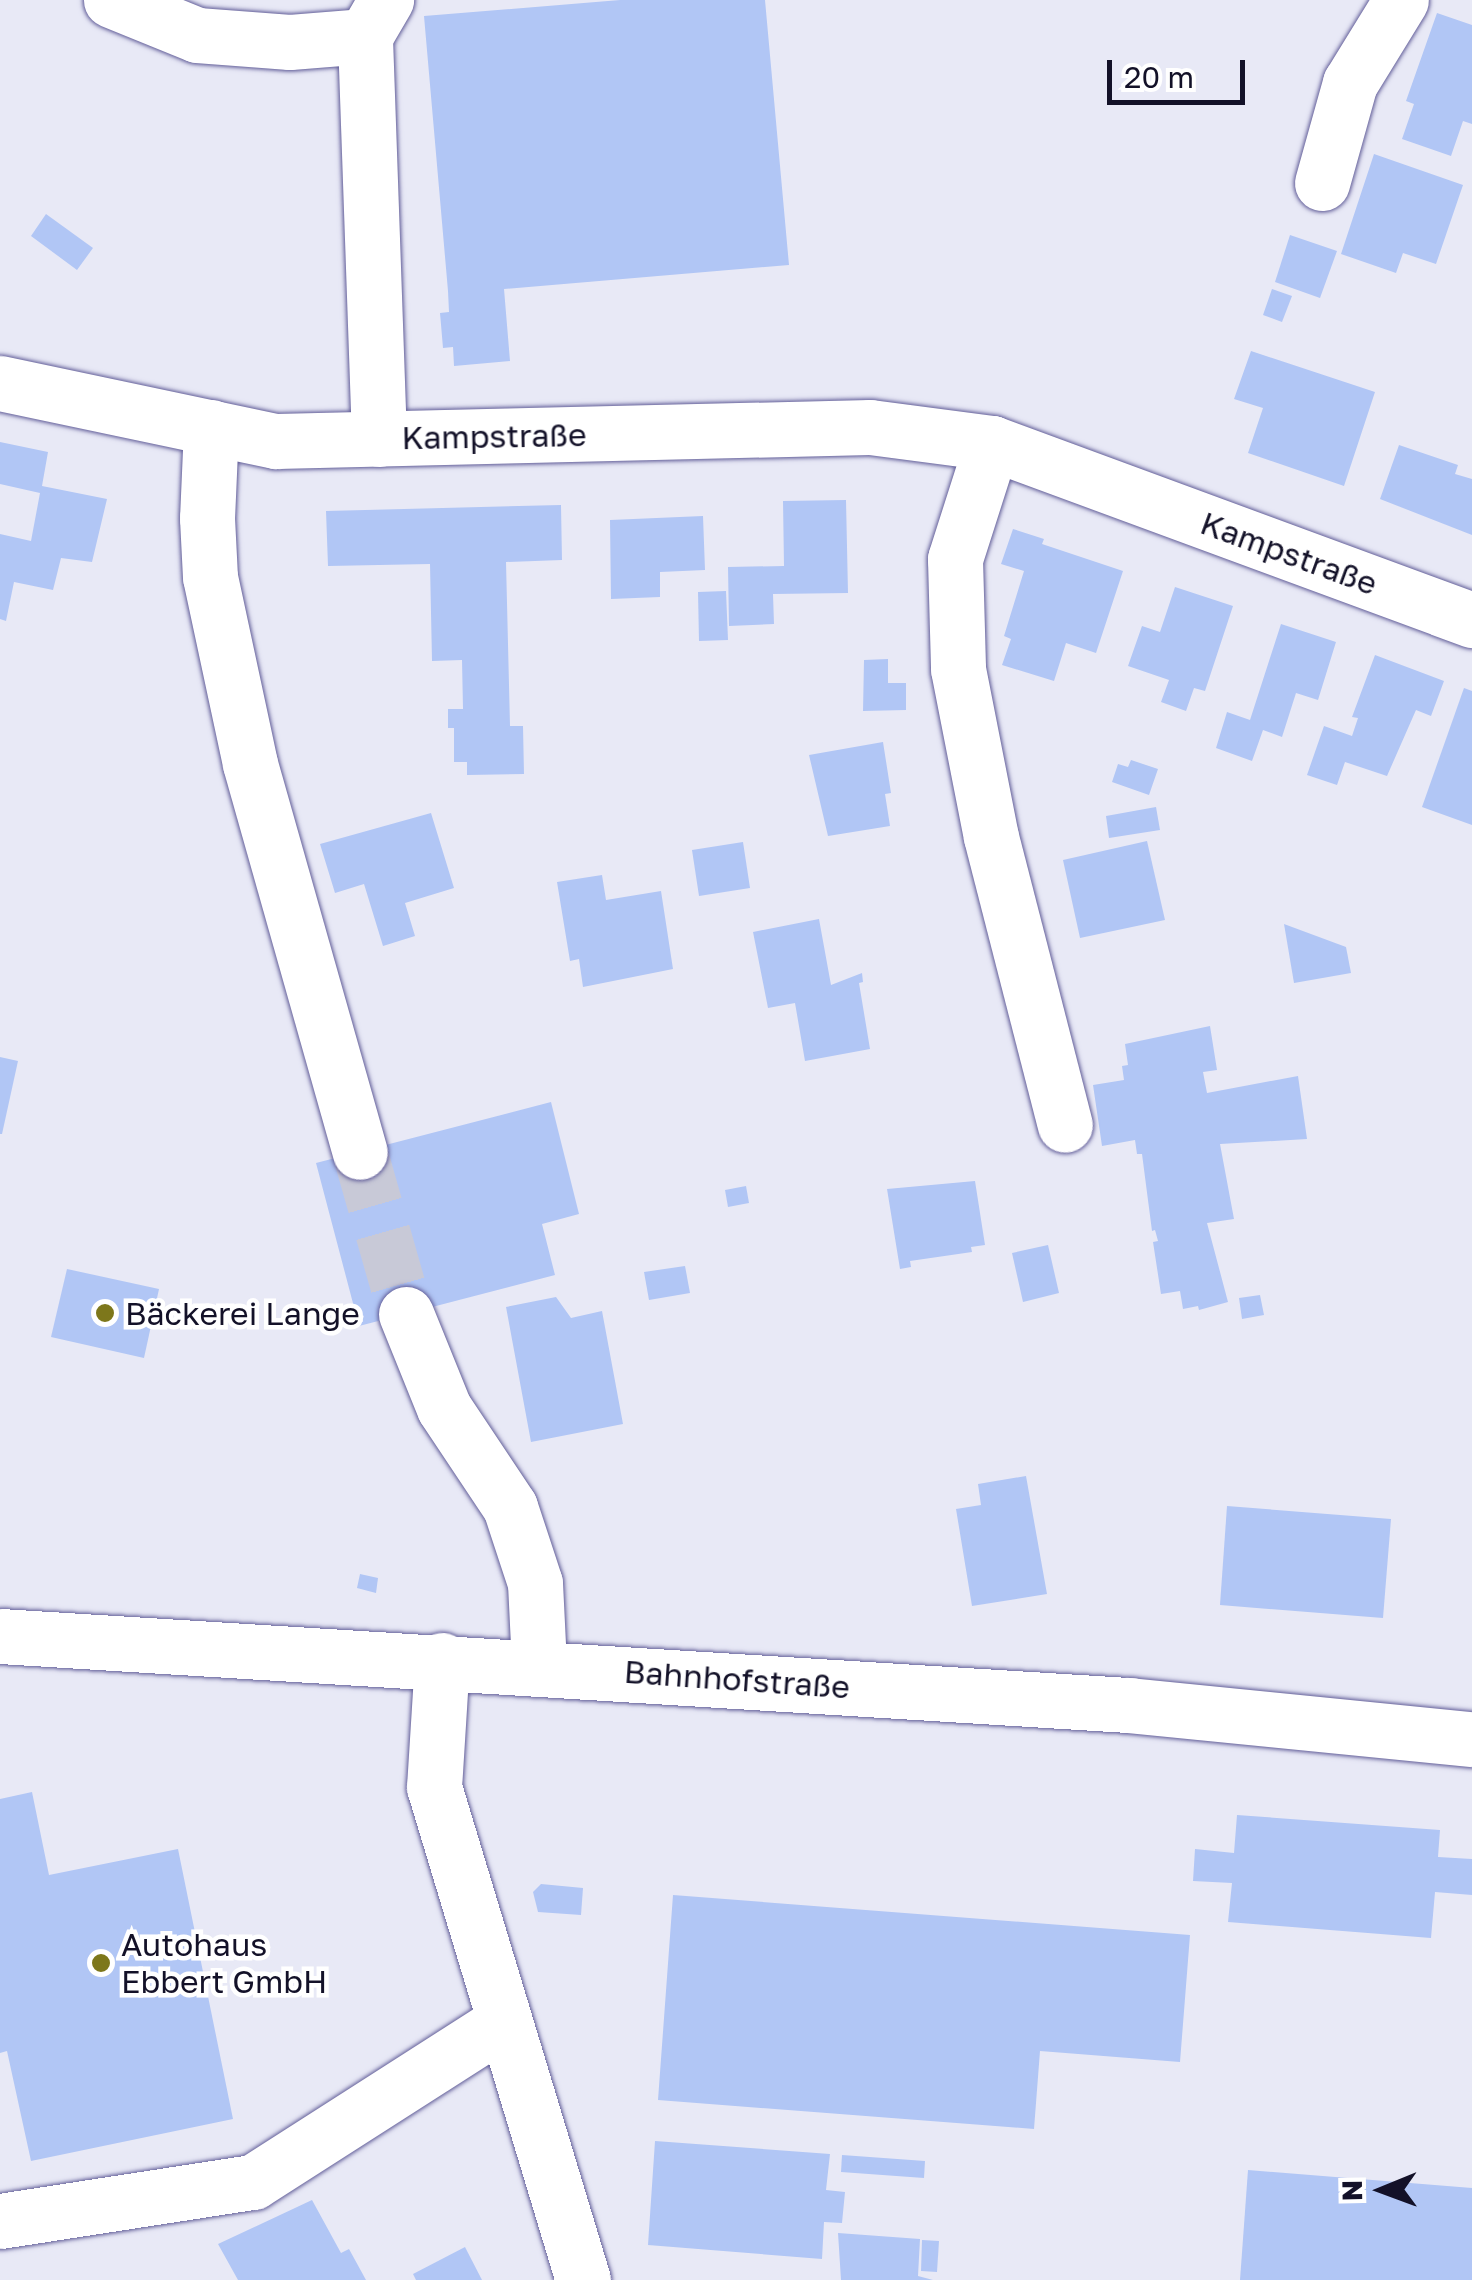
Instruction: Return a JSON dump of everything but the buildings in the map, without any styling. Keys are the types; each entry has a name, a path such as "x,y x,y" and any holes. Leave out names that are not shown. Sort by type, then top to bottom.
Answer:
{"street":[{"path":"111,0 197,35 290,42 375,18 379,438"},
{"path":"1322,183 1350,83 1401,0"},
{"name":"Kampstraße","path":"0,383 276,441 870,427 992,444 1472,620"},
{"path":"212,427 207,518 210,576 250,764 360,1152"},
{"path":"992,444 955,559 958,669 991,837 1064,1125"},
{"path":"406,1314 444,1408 510,1508 536,1584 539,1666"},
{"name":"Bahnhofstraße","path":"0,1636 1130,1705 1472,1739"},
{"path":"442,1660 434,1787 583,2280"},
{"path":"0,2221 254,2182 503,2022"}],"tunnel":[{"path":"360,1152 406,1314"}],"place":[{"name":"Bäckerei Lange","path":"105,1313"},
{"name":"Autohaus Ebbert GmbH","path":"101,1963"}]}
